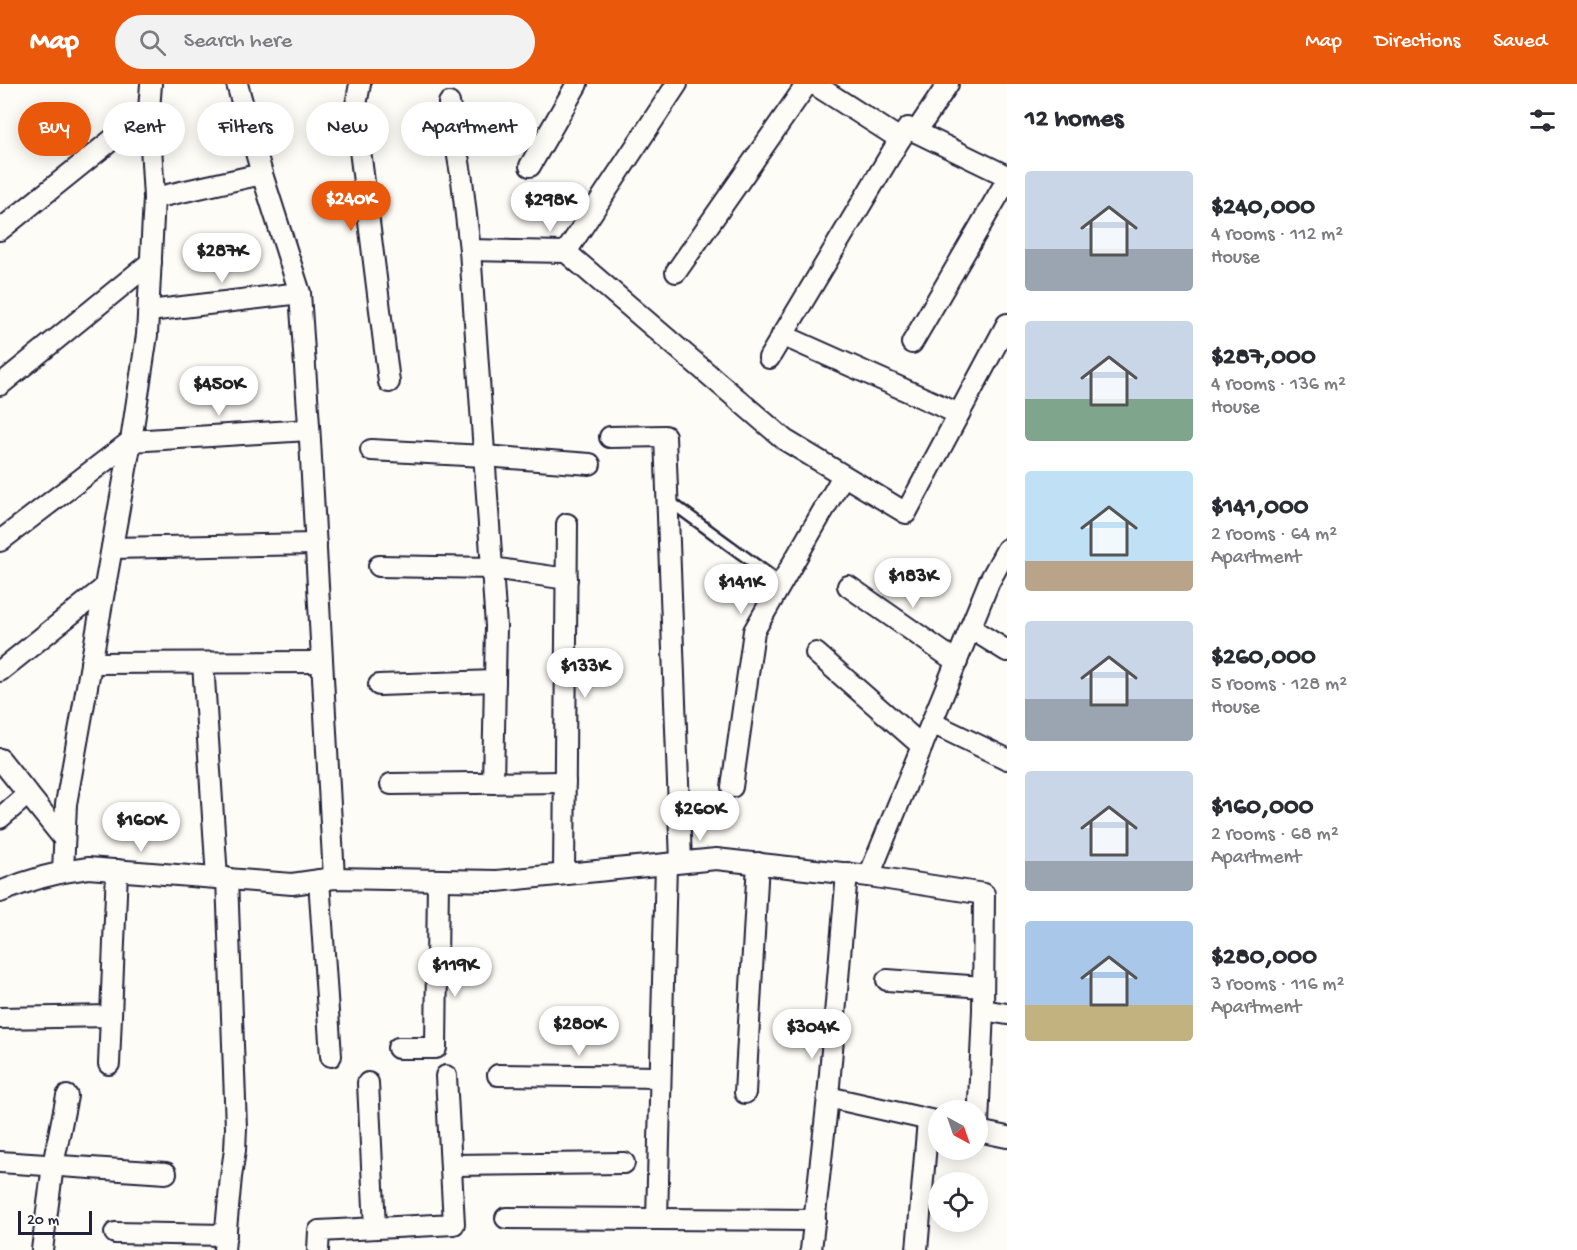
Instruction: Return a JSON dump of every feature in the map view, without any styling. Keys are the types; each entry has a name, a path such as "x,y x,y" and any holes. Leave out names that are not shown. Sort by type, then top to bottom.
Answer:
{"street":[{"path":"150,102 151,84"},
{"path":"237,84 262,174 300,293 322,662 331,1056"},
{"path":"360,84 355,110 389,382"},
{"path":"530,166 578,84"},
{"path":"566,252 677,84"},
{"path":"676,272 807,84"},
{"path":"814,84 908,135 1007,178 912,343"},
{"path":"769,358 908,135 948,84"},
{"path":"0,230 103,147"},
{"path":"63,871 66,804 131,441 147,335 154,198 152,156"},
{"path":"458,156 470,250 496,626 493,783"},
{"path":"154,198 262,174"},
{"path":"470,250 566,252 785,440 906,513 1007,324"},
{"path":"0,385 151,262"},
{"path":"149,311 300,293"},
{"path":"782,335 959,414"},
{"path":"0,541 131,441 309,430"},
{"path":"610,437 665,436 674,863 660,1077 657,1219"},
{"path":"371,450 590,464"},
{"path":"732,786 754,631 843,476"},
{"path":"564,874 567,524"},
{"path":"112,548 316,544"},
{"path":"869,876 989,582 1007,549"},
{"path":"379,566 492,568 567,579"},
{"path":"848,586 957,662"},
{"path":"0,671 105,587"},
{"path":"970,628 1007,651"},
{"path":"816,653 922,746"},
{"path":"91,663 322,662"},
{"path":"115,1233 225,1243 236,1128 222,878 203,663"},
{"path":"379,685 495,681"},
{"path":"932,723 1007,759"},
{"path":"0,759 64,839"},
{"path":"392,784 565,783"},
{"path":"0,818 28,794"},
{"path":"0,892 20,883 63,871 88,868 292,884 327,879 497,881 716,859 847,873 984,894 979,1100"},
{"path":"745,1093 758,864"},
{"path":"109,1064 117,870"},
{"path":"811,1250 828,1097 847,873"},
{"path":"398,1048 436,1048 438,880"},
{"path":"887,980 983,987"},
{"path":"983,1010 1007,1014"},
{"path":"0,1018 111,1016"},
{"path":"498,1075 660,1077"},
{"path":"318,1250 319,1231 454,1224 446,1076"},
{"path":"368,1083 375,1228"},
{"path":"42,1250 53,1165 67,1096"},
{"path":"828,1097 928,1120"},
{"path":"988,1133 1007,1137"},
{"path":"917,1250 929,1160"},
{"path":"0,1162 166,1173"},
{"path":"451,1165 624,1163"},
{"path":"506,1218 815,1220"}],"lane":[{"path":"668,500 781,583"}]}
